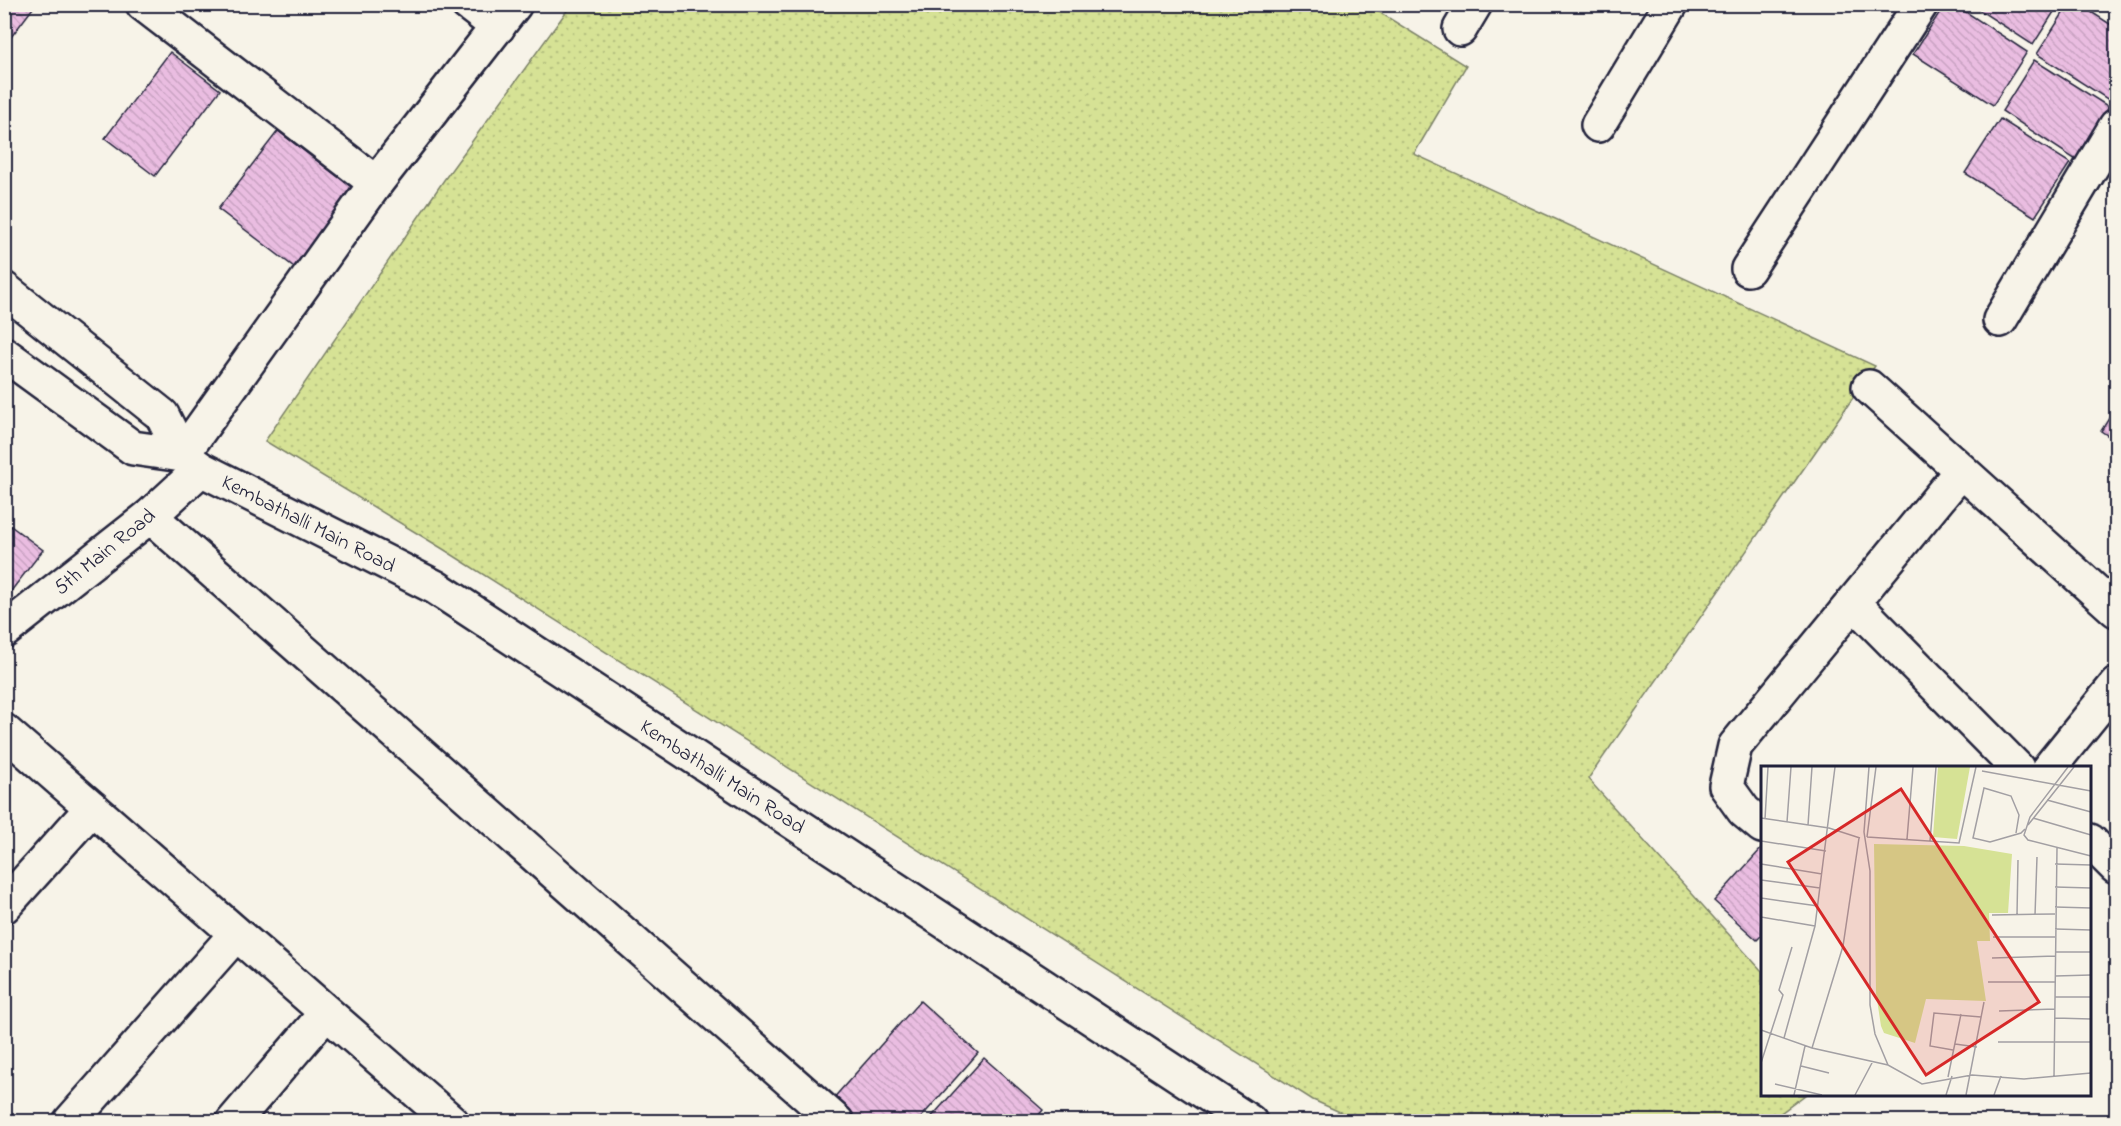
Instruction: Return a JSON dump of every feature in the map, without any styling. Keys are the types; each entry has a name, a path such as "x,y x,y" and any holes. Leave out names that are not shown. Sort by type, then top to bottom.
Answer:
{"street":[{"path":"143,4 376,183"},
{"path":"468,4 506,16"},
{"path":"1598,125 1671,4"},
{"path":"1748,269 1921,4"},
{"name":"5th Main Road","path":"4,631 150,516 191,462 376,183 506,16"},
{"path":"2001,320 2116,126"},
{"path":"4,289 162,415 191,462"},
{"name":"Kembathalli Main Road","path":"4,354 133,448 191,462 435,587 1250,1122"},
{"path":"1869,387 2116,610"},
{"path":"1761,825 1744,811 1726,786 1735,746 1961,471"},
{"path":"150,516 837,1122"},
{"path":"1854,603 2015,766"},
{"path":"2051,766 2116,685"},
{"path":"4,731 326,1012 441,1118"},
{"path":"4,906 92,808"},
{"path":"2091,842 2116,867"},
{"path":"70,1122 236,933"},
{"path":"233,1122 326,1012"}],"green space":[{"path":"571,5 1368,5 1466,66 1414,154 1875,366 1588,779 1761,970 1761,1096 1804,1096 1770,1121 1360,1121 1313,1100 443,549 265,441 444,180"}],"building":[{"path":"4,4 36,4 5,45 4,45"},
{"path":"1945,4 1954,4 2027,52 1993,105 1913,54"},
{"path":"1970,4 2059,4 2033,45"},
{"path":"2069,4 2079,4 2116,28 2115,104 2037,54"},
{"path":"170,52 220,90 155,176 105,138"},
{"path":"2034,60 2109,107 2076,160 2002,111"},
{"path":"2000,119 2070,163 2035,217 1965,173"},
{"path":"278,131 354,189 294,267 218,209"},
{"path":"2116,407 2116,441 2101,431"},
{"path":"4,521 43,550 4,600"},
{"path":"1761,849 1761,936 1757,940 1714,901"},
{"path":"920,1001 978,1053 917,1122 854,1122 831,1101"},
{"path":"984,1058 1043,1110 1033,1122 927,1122"}]}
